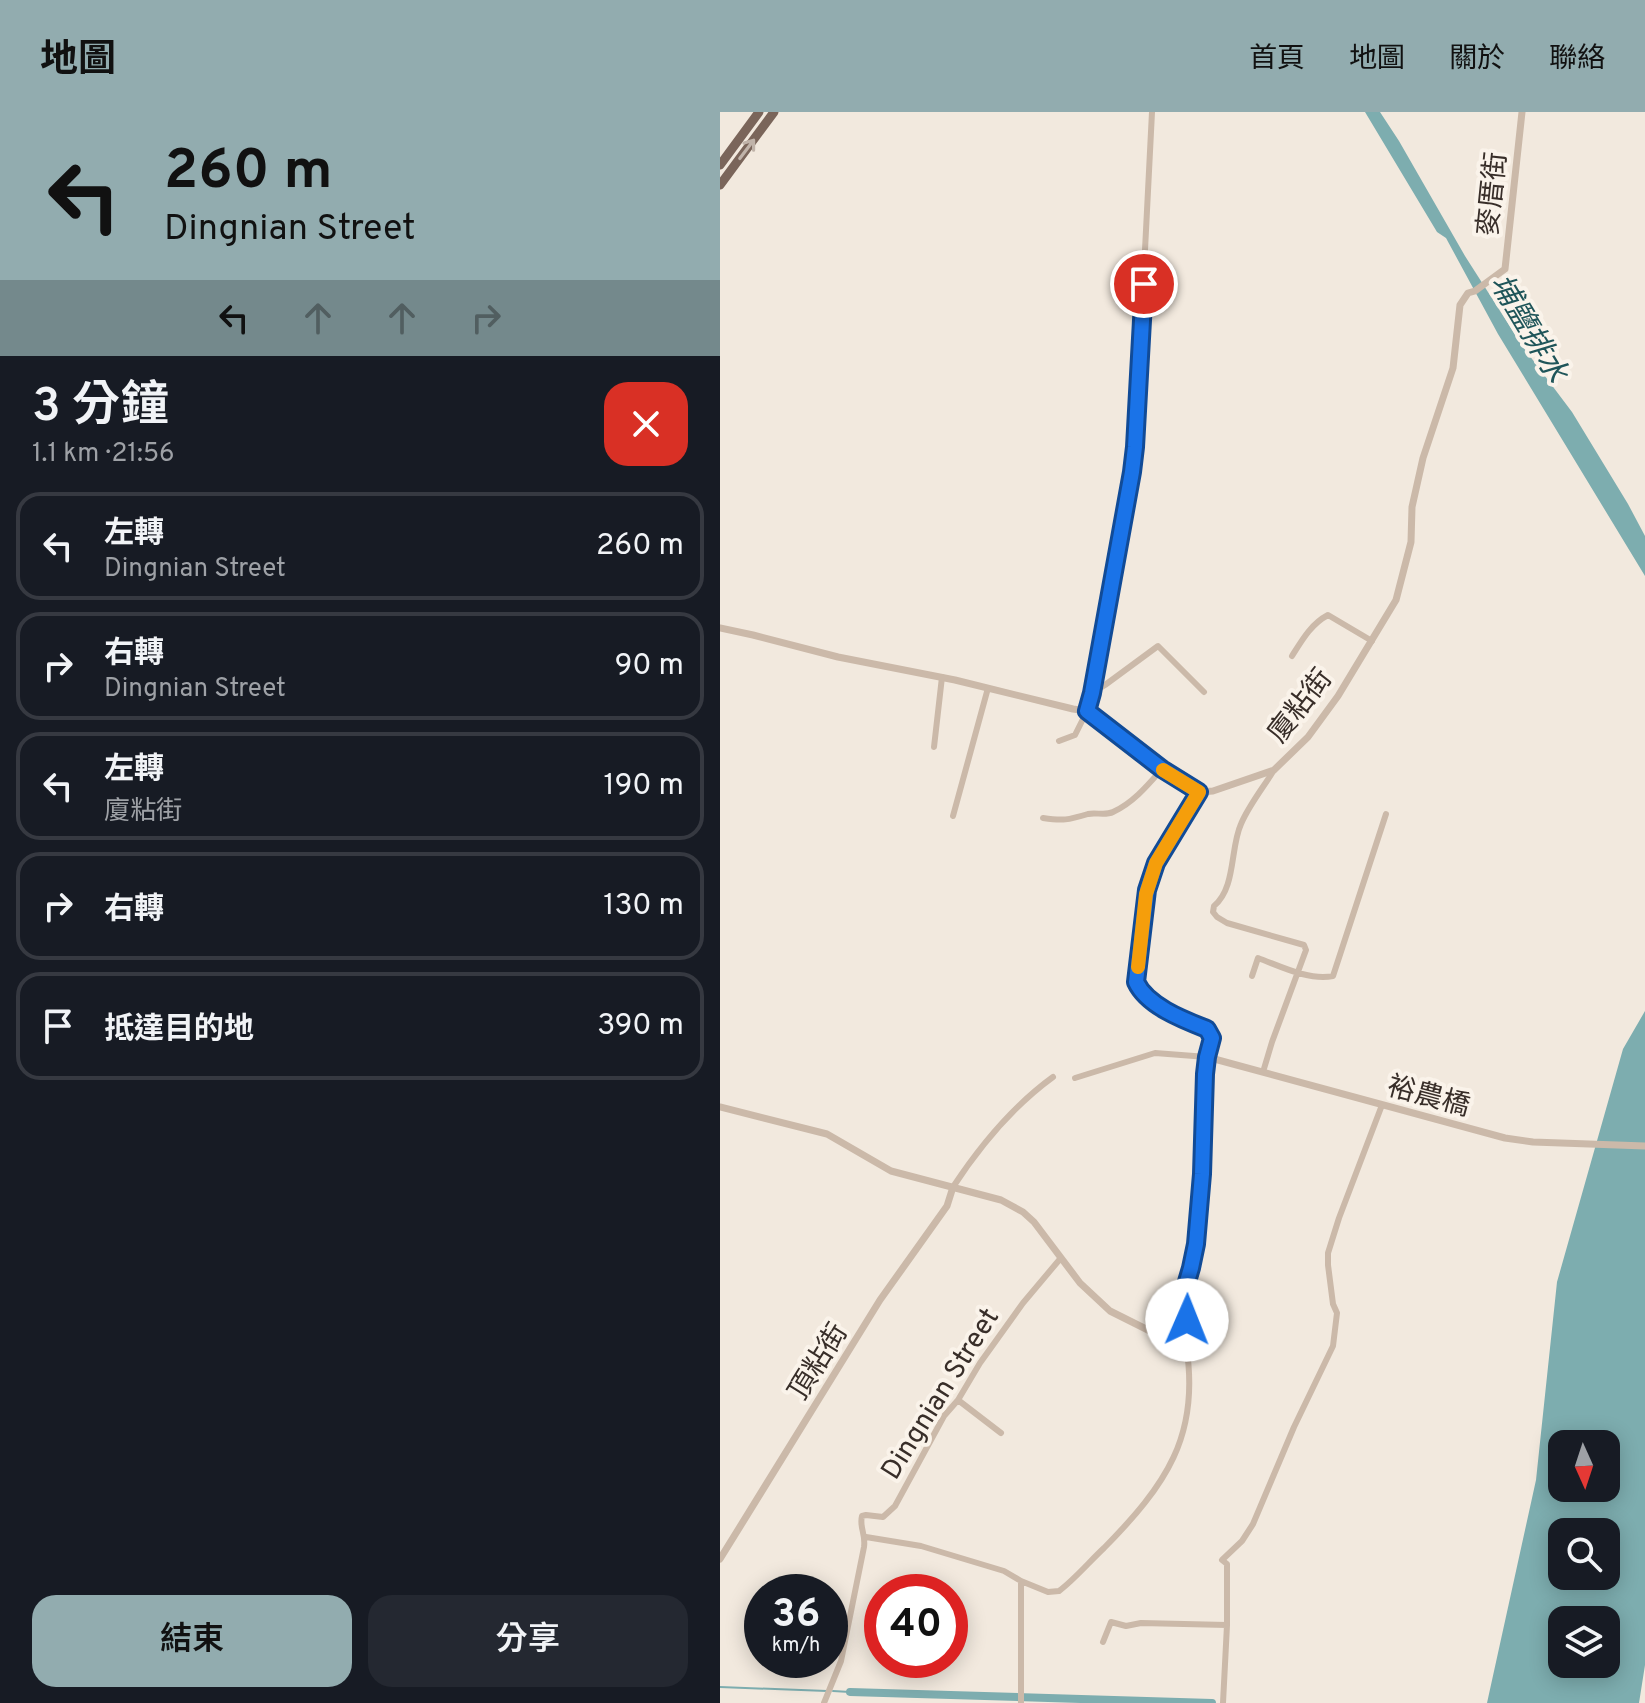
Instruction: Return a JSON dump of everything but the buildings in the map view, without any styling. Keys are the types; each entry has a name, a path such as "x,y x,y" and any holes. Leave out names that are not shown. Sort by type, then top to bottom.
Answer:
{"main road":[{"path":"720,165 759,112"},
{"path":"720,185 774,112"}],"street":[{"path":"1059,741 1075,735 1087,711 1129,497 1135,447 1152,112"},
{"name":"麥厝街","path":"1475,291 1505,269 1522,112"},
{"name":"廈粘街","path":"1199,792 1213,791 1274,770 1308,737 1338,696 1396,600 1411,542 1412,507 1423,458 1453,368 1460,305 1468,293 1475,291"},
{"path":"1292,656 1310,629 1328,615 1372,641"},
{"path":"720,628 1087,711 1162,769 1199,792 1156,863 1147,890 1136,982 1166,1011 1207,1029 1212,1038 1207,1057 1198,1223 1186,1285 1186,1345 1190,1371 1187,1421 1180,1444 1169,1468 1126,1525 1059,1591 1048,1592 1004,1571 921,1546 866,1537"},
{"path":"1092,693 1158,646 1204,692"},
{"path":"934,747 942,677"},
{"path":"953,816 988,688"},
{"path":"1043,818 1063,821 1092,812 1111,813 1144,790 1162,769"},
{"path":"1263,1072 1306,950 1304,945 1227,923 1213,912 1230,874 1239,827 1274,770"},
{"path":"1252,976 1258,958 1298,972 1325,978 1333,976 1386,814"},
{"path":"1075,1078 1155,1053 1207,1057"},
{"name":"裕農橋","path":"1207,1057 1505,1138 1645,1146"},
{"name":"頂粘街","path":"720,1559 880,1300 947,1206 953,1187 973,1156 1032,1092 1053,1077"},
{"path":"1223,1703 1227,1564 1222,1560 1242,1541 1253,1524 1333,1346 1337,1313 1333,1304 1328,1253 1382,1105"},
{"path":"720,1107 827,1134 891,1171 1001,1200 1034,1222 1060,1259 1092,1296 1110,1311 1186,1345"},
{"name":"Dingnian Street","path":"824,1703 841,1661 866,1537 862,1516 883,1517 890,1512 944,1416 1023,1303 1060,1259"},
{"path":"958,1400 1001,1433"},
{"path":"1021,1581 1021,1703"},
{"path":"1103,1642 1111,1622 1126,1626 1141,1623 1227,1625"}],"water":[{"path":"1365,112 1380,112 1465,256 1523,347 1572,412 1628,504 1645,536 1645,576 1498,334 1446,238 1437,232"},
{"path":"1645,1011 1645,1665 1639,1703 1487,1703 1536,1480 1557,1282 1623,1049"}],"waterway":[{"path":"720,1687 827,1691"},
{"path":"833,1691 850,1692"},
{"path":"850,1692 1212,1703"}],"slow traffic":[{"path":"1138,967 1146,894 1156,863 1199,792 1163,770"}],"route":[{"path":"1144,284 1135,447 1129,497 1087,711 1162,769 1199,792 1156,863 1147,890 1136,982 1166,1011 1207,1029 1212,1038 1205,1074 1196,1244 1186,1285 1187,1320"}],"water label":[{"name":"埔鹽排水","path":"1529,328"}]}
